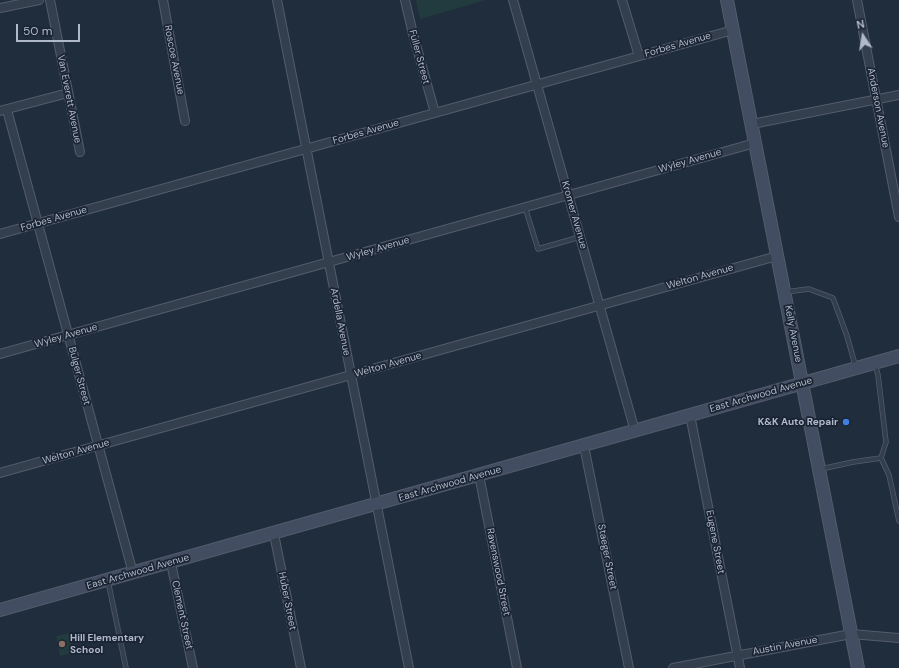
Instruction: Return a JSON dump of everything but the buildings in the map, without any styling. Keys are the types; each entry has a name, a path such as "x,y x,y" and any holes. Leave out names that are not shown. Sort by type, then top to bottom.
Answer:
{"main road":[{"name":"Kelly Avenue","path":"727,0 858,668"},
{"name":"East Archwood Avenue","path":"0,610 274,534 899,356"}],"street":[{"path":"0,8 39,0"},
{"name":"Van Everett Avenue","path":"50,0 80,152"},
{"name":"Roscoe Avenue","path":"163,0 185,121"},
{"name":"Ardella Avenue","path":"277,0 409,668"},
{"name":"Fuller Street","path":"405,0 435,113"},
{"name":"Kromer Avenue","path":"513,0 635,431"},
{"path":"622,0 638,56"},
{"name":"Anderson Avenue","path":"856,0 899,217"},
{"name":"Forbes Avenue","path":"0,234 733,30"},
{"path":"3,110 68,93"},
{"path":"752,124 899,95"},
{"name":"Bulger Street","path":"3,110 38,224 133,573"},
{"name":"Wyley Avenue","path":"0,354 755,143"},
{"name":"Welton Avenue","path":"0,473 777,256"},
{"name":"Eugene Street","path":"690,415 740,668"},
{"name":"Staeger Street","path":"584,446 629,668"},
{"name":"Ravenswood Street","path":"479,475 517,668"},
{"name":"Huber Street","path":"274,534 301,668"},
{"name":"Clement Street","path":"171,563 193,668"},
{"name":"Austin Avenue","path":"672,668 851,634 899,638"}],"lane":[{"path":"525,207 538,249 580,237"},
{"path":"785,292 808,289 833,298 847,336 856,368"},
{"path":"874,363 878,375 886,442 881,458 889,476 899,521"},
{"path":"820,469 881,458"},
{"path":"107,580 126,668"}],"green space":[{"path":"416,0 486,0 420,19"},
{"path":"69,633 73,653 60,656 56,636"}],"place":[{"name":"K&K Auto Repair","path":"846,422"},
{"name":"Hill Elementary School","path":"62,644"}]}
